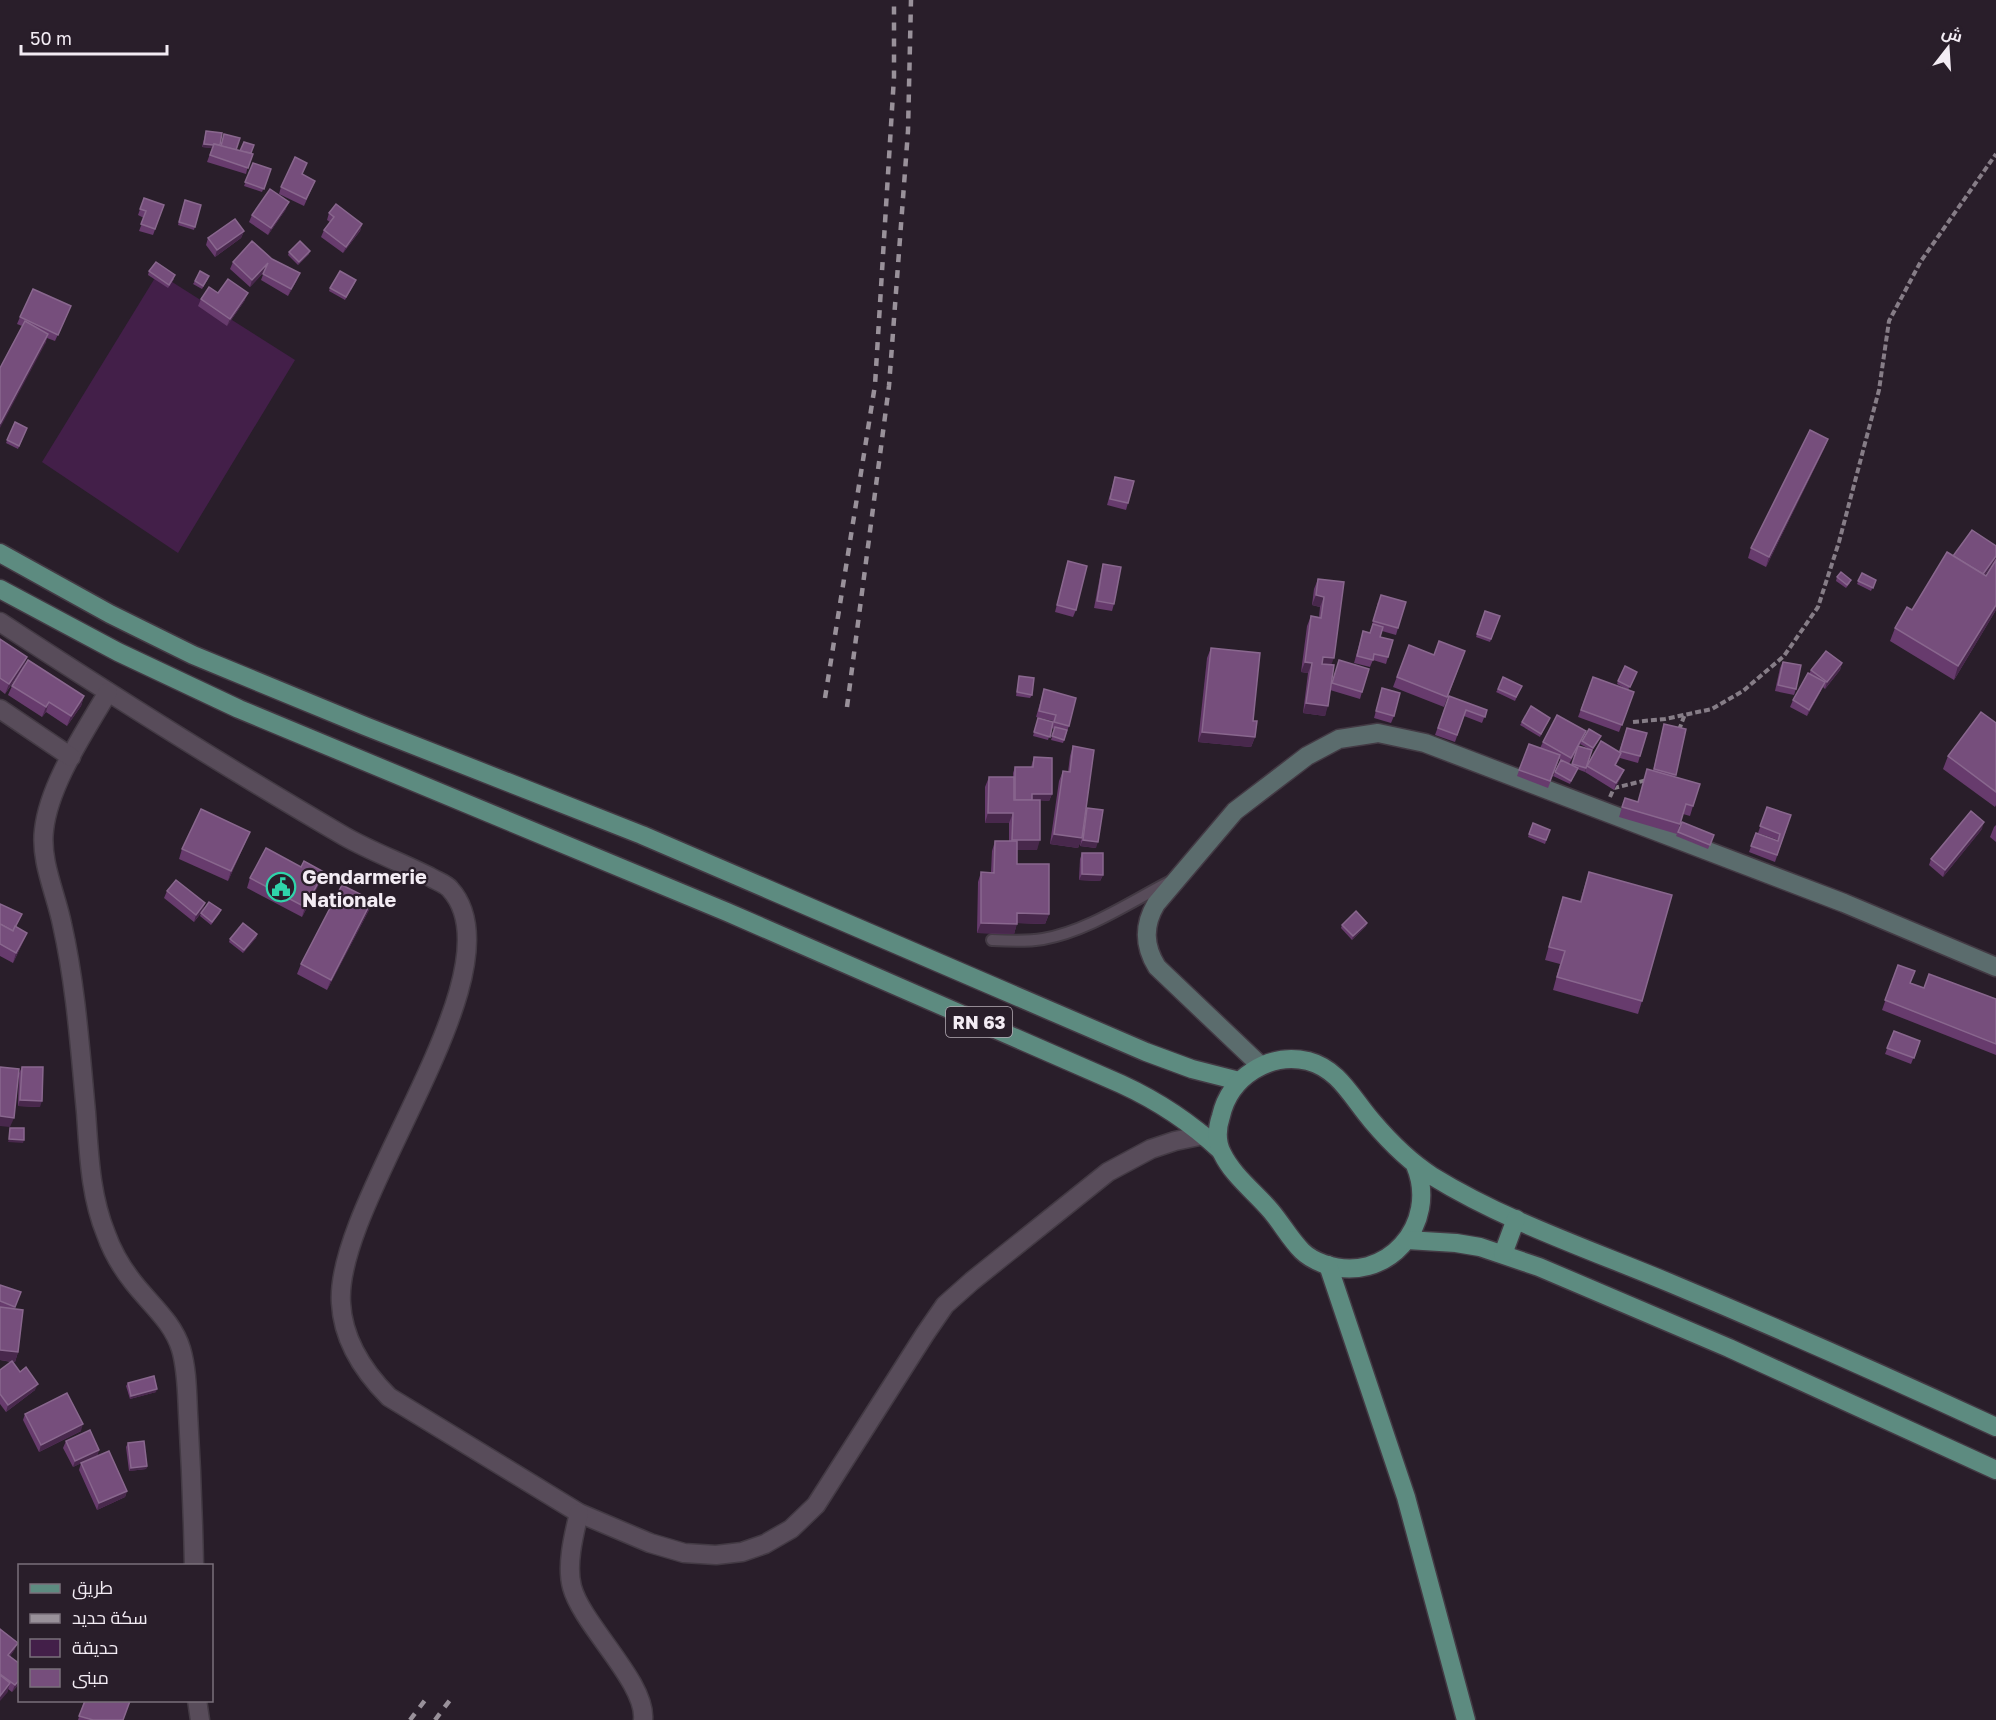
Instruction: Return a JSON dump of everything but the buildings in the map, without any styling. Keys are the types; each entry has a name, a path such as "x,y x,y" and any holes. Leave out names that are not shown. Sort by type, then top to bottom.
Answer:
{"main road":[{"path":"0,553 110,614 193,655 365,726 642,835 1146,1052 1192,1069 1239,1082"},
{"name":"RN 63","path":"0,589 118,652 239,709 727,912 1121,1084 1160,1104 1204,1135 1220,1150"},
{"path":"1260,1066 1157,967 1151,958 1146,937 1150,914 1235,811 1306,756 1340,739 1378,733 1425,743 1844,903 1996,967"},
{"path":"1415,1165 1421,1180 1422,1195 1418,1219 1407,1240 1394,1252 1376,1263 1352,1268 1328,1265 1314,1260 1303,1252 1272,1212 1238,1176 1220,1150 1217,1134 1220,1117 1224,1104 1239,1082 1260,1066 1286,1059 1324,1066 1334,1074 1373,1122 1415,1165 1464,1194 1516,1219 1744,1314 1996,1427"},
{"path":"1503,1254 1516,1219"},
{"path":"1407,1240 1456,1243 1503,1254 1539,1268 1730,1348 1996,1470"},
{"path":"1328,1265 1406,1497 1466,1720"}],"street":[{"path":"0,622 108,692 346,837 450,888 465,913 468,947 463,977 437,1050 367,1203 345,1261 341,1282 344,1325 361,1365 389,1397 579,1513 651,1543 684,1553 716,1555 742,1552 765,1544 791,1529 816,1505 945,1305 1108,1172 1150,1149 1204,1135"},
{"path":"108,692 71,757 47,813 43,849 62,922 74,985 91,1178 99,1216 113,1251 133,1282 169,1324 181,1349 192,1473 194,1564"},
{"path":"0,709 71,757"},
{"path":"579,1513 570,1557 572,1586 585,1613 629,1678 644,1711 643,1720"},
{"path":"197,1702 200,1720"}],"lane":[{"path":"992,940 1026,941 1068,933 1182,875"}],"path":[{"path":"1633,722 1665,719 1712,709 1743,691 1784,656 1818,607 1839,542 1879,390 1888,321 1921,261 1996,154"},
{"path":"1677,736 1685,714"},
{"path":"1605,812 1614,788 1649,780"}],"green space":[{"path":"158,273 295,360 178,553 42,462"}],"railway":[{"path":"825,698 875,385 894,77 894,0"},
{"path":"847,707 889,386 908,131 911,0"},
{"path":"410,1720 429,1695"},
{"path":"435,1720 450,1700"}],"place":[{"name":"Gendarmerie Nationale","path":"281,887"}]}
